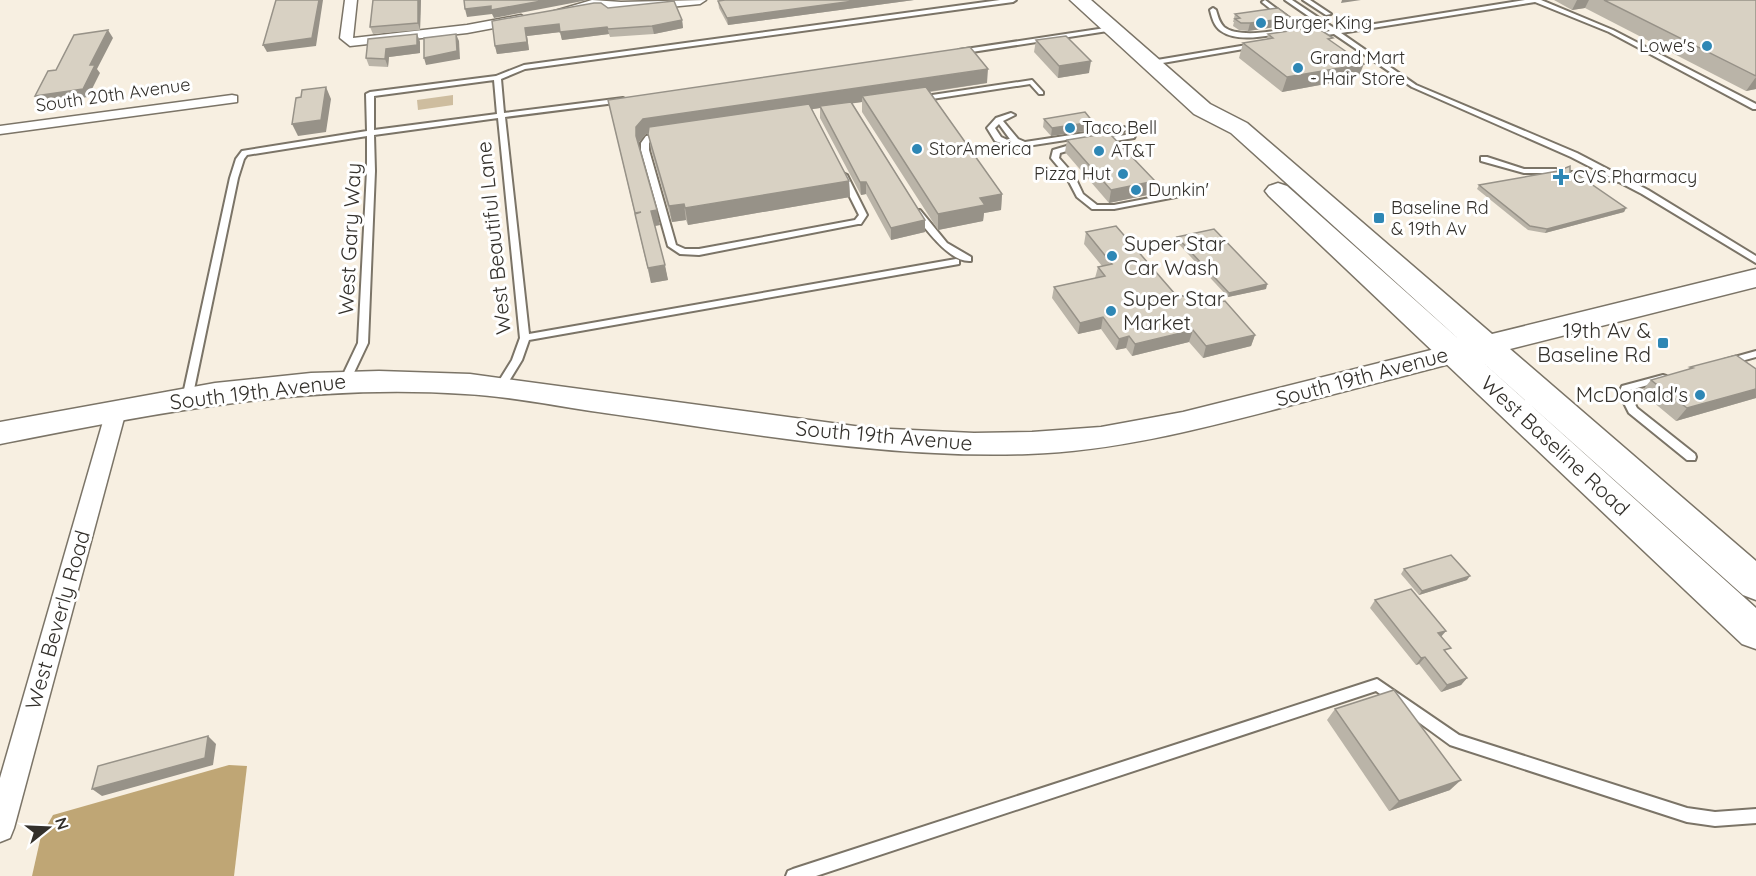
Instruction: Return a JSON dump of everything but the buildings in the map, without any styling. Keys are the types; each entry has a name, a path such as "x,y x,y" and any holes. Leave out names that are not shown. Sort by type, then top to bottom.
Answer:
{"main road":[{"name":"West Baseline Road","path":"1080,0 1202,109 1239,128 1471,349 1756,632"},
{"name":"South 19th Avenue","path":"0,433 116,411 267,387 345,381 410,381 499,389 869,439 974,444 1101,438 1183,423 1756,278"},
{"name":"West Baseline Road","path":"1471,349 1756,584"}],"street":[{"path":"351,0 346,38 350,42 466,29 564,11 586,14 621,6 700,0"},
{"name":"South 20th Avenue","path":"0,130 231,99"},
{"name":"West Beverly Road","path":"0,828 6,788 116,411"}],"lane":[{"path":"497,78 524,67 1013,0"},
{"path":"1288,0 1414,86 1514,127 1620,180 1756,260"},
{"path":"1306,0 1328,14"},
{"path":"1301,38 1536,0 1611,31 1756,107"},
{"path":"1214,10 1217,23 1234,35 1248,36 1294,29 1297,26 1265,2"},
{"path":"950,53 1112,29"},
{"path":"1151,63 1260,45"},
{"name":"West Gary Way","path":"345,381 363,343 372,143 370,94 497,78"},
{"name":"West Beautiful Lane","path":"497,78 525,338 517,360 499,389"},
{"path":"911,100 1032,82 1041,93"},
{"path":"187,399 240,159 256,150 632,99"},
{"path":"1011,115 999,120 991,128 998,139 1008,145 1028,145 1124,129"},
{"path":"672,135 649,138 645,143 672,246 683,252 699,252 858,222 863,215 839,166"},
{"path":"1131,136 1062,148 1056,152 1055,158 1070,175 1080,195 1095,207 1114,207 1186,193"},
{"path":"1484,159 1524,171 1556,171"},
{"path":"1572,174 1620,180"},
{"path":"909,199 939,240 968,259"},
{"path":"525,338 956,262"},
{"path":"1715,365 1754,356"},
{"path":"1671,376 1626,388 1624,393 1633,410 1691,457"},
{"path":"793,876 1377,685 1455,740 1687,814 1715,819 1756,816"}],"shaded area":[{"path":"453,95 453,105 418,110 417,100"},
{"path":"229,765 247,766 234,876 32,876 41,836 53,815"}],"place":[{"name":"Burger King","path":"1261,23"},
{"name":"Lowe's","path":"1707,46"},
{"name":"Grand Mart - Hair Store","path":"1298,68"},
{"name":"Taco Bell","path":"1070,128"},
{"name":"StorAmerica","path":"917,149"},
{"name":"AT&T","path":"1099,151"},
{"name":"Pizza Hut","path":"1123,174"},
{"name":"CVS Pharmacy","path":"1561,177"},
{"name":"Dunkin'","path":"1136,190"},
{"name":"Baseline Rd & 19th Av","path":"1379,218"},
{"name":"Super Star Car Wash","path":"1112,256"},
{"name":"Super Star Market","path":"1111,311"},
{"name":"19th Av & Baseline Rd","path":"1663,343"},
{"name":"McDonald's","path":"1700,395"}]}
